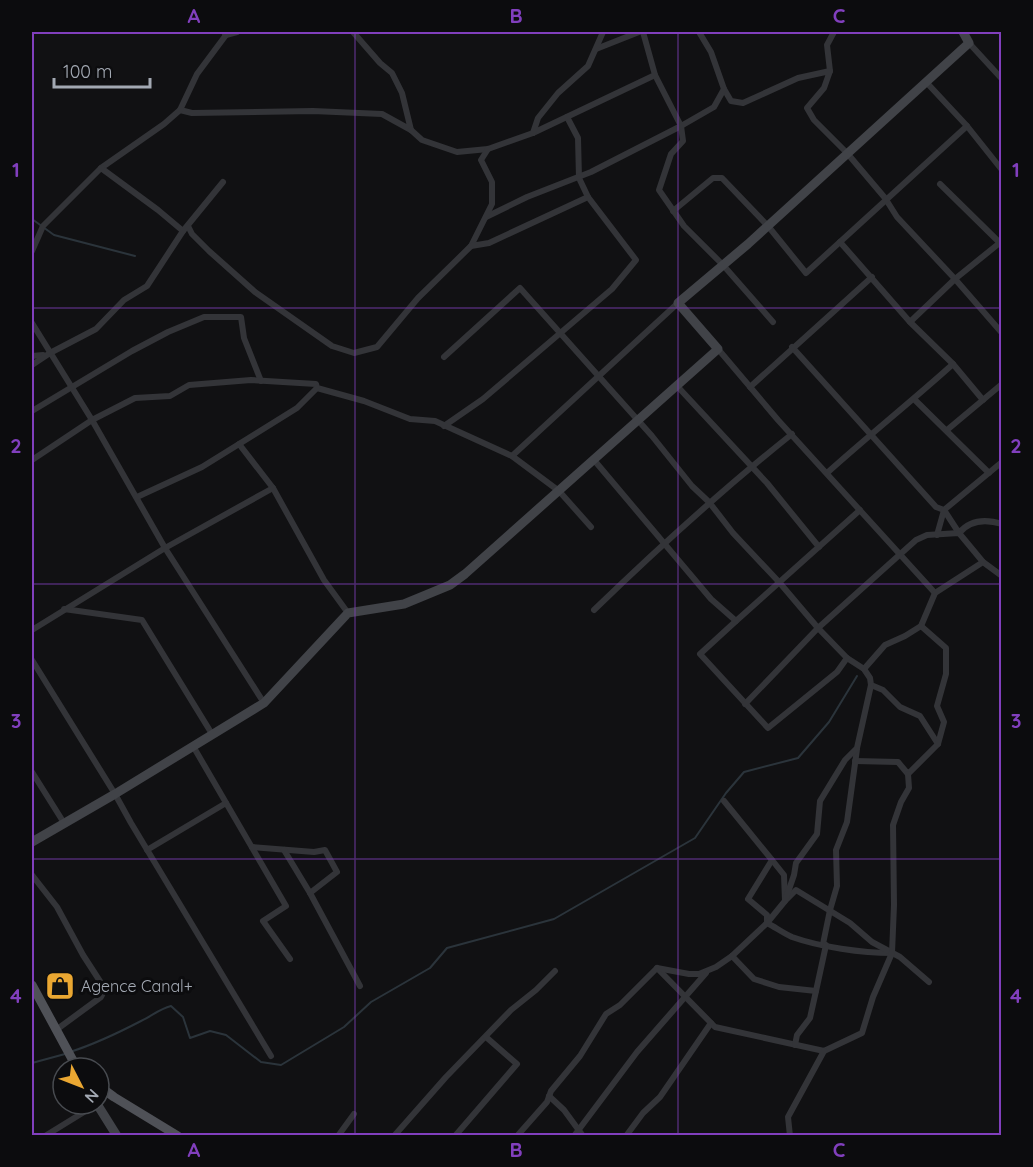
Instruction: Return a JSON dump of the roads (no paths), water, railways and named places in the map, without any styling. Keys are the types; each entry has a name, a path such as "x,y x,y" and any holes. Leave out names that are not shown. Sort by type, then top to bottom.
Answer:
{"main road":[{"path":"32,985 70,1056"},
{"path":"111,1095 178,1136"}],"street":[{"path":"32,251 44,226 102,168 180,110 197,74 225,33 237,32"},
{"path":"353,32 380,63 392,73 402,93 411,130"},
{"path":"533,133 538,118 558,93 588,66 603,32"},
{"path":"596,49 641,32 655,75 681,126 683,141 671,154 659,190 684,226 723,265 773,322"},
{"path":"699,32 711,52 724,89 731,101 743,103 798,78 830,71"},
{"path":"834,32 827,45 830,71 824,88 807,108 814,120 847,153 885,198 897,217 1002,333"},
{"path":"963,32 969,43 1002,79"},
{"path":"512,456 598,375 768,226 969,43"},
{"path":"180,110 192,113 313,111 382,114 411,130 422,140 457,152 488,149 533,133 655,75"},
{"path":"927,82 1000,166"},
{"path":"486,217 527,197 579,178 681,126 714,107 724,89"},
{"path":"444,426 483,399 612,289 636,260 588,197 579,178 578,138 567,117"},
{"path":"674,211 713,178 722,178 768,226 806,273 885,198 967,126"},
{"path":"102,168 186,228 255,292 332,346 354,353 377,347 418,298 471,246 492,204 492,182 481,160 488,149"},
{"path":"32,365 96,329 124,300 147,286 186,228 223,182"},
{"path":"910,322 955,279 1000,242 940,184"},
{"path":"471,246 489,243 588,197"},
{"path":"840,242 910,322 953,364 983,400"},
{"path":"750,387 872,277"},
{"path":"444,357 520,288 638,421 692,486 710,502 733,533 818,628 847,658 864,669 870,678 871,685 857,748 847,822 836,850 837,886 830,910 816,991 810,1018 797,1035 795,1045"},
{"path":"678,303 750,387 935,592"},
{"path":"32,411 132,351 168,332 204,317 241,317 244,338 261,381"},
{"path":"32,323 92,420 165,548 264,703"},
{"path":"792,347 925,496 936,507 944,510 959,533 983,562 1002,576"},
{"path":"32,842 116,794 264,703 348,613 404,604 450,585 678,387 718,349"},
{"path":"32,357 50,353"},
{"path":"827,473 953,364"},
{"path":"32,460 92,420 135,398 170,396 189,385 261,381 316,384 318,388 364,401 410,420 435,421 512,456 559,491 591,527"},
{"path":"947,430 1002,384"},
{"path":"678,387 767,483 819,547"},
{"path":"137,497 202,467 297,408 318,388"},
{"path":"914,399 989,473"},
{"path":"594,610 664,542 751,466 792,434"},
{"path":"239,444 273,488 324,580 348,613"},
{"path":"594,460 711,600 736,621"},
{"path":"937,535 944,510 1002,462"},
{"path":"32,630 165,548 273,488"},
{"path":"847,658 837,672 768,728 700,654 860,510"},
{"path":"745,704 818,628 916,540 927,535 959,533 966,526 988,519 1002,524"},
{"path":"864,669 885,645 921,626 935,592 983,562"},
{"path":"63,609 142,620 212,734"},
{"path":"908,774 938,744 944,722 938,705 946,674 946,648 921,626"},
{"path":"32,660 116,794 147,850 271,1056"},
{"path":"32,677 39,673"},
{"path":"871,685 883,690 900,706 920,716 938,744"},
{"path":"194,746 286,906 263,921 290,959"},
{"path":"785,901 796,863 817,834 820,801 845,760 857,748"},
{"path":"790,1136 788,1117 824,1051 862,1033 873,997 892,953 893,825 909,788 908,774 898,762 855,761"},
{"path":"32,772 64,823"},
{"path":"724,801 784,875 785,901"},
{"path":"147,850 226,803"},
{"path":"252,847 314,852 325,850 337,872 310,892"},
{"path":"284,850 310,892 360,986"},
{"path":"766,923 767,915 748,899 772,860"},
{"path":"32,875 57,907 83,955 105,989 101,997 56,1030"},
{"path":"657,968 688,974 699,974 709,970 732,956 796,890 850,923 872,942 900,957 929,982"},
{"path":"766,923 791,937 875,953 892,953"},
{"path":"732,956 754,980 779,987 816,991"},
{"path":"657,968 715,1027 824,1051"},
{"path":"517,1136 547,1102 551,1091 580,1056 606,1014 620,1005 657,968"},
{"path":"549,1096 564,1110 579,1134 637,1053 709,970"},
{"path":"394,1136 446,1077 511,1010 555,971"},
{"path":"626,1136 643,1113 660,1097 711,1023"},
{"path":"455,1136 517,1064 486,1037"},
{"path":"338,1136 354,1114"},
{"path":"45,1136 78,1116"},
{"path":"104,1116 117,1136"}],"waterway":[{"path":"32,219 54,235 135,256"},
{"path":"70,1052 106,1038 171,1006 183,1017 190,1038 210,1031 226,1035 261,1062 281,1065 344,1027 371,1002 430,968 447,948 554,919 695,838 726,793 744,772 798,758 829,722 857,676"},
{"path":"32,1063 65,1054"}],"place":[{"name":"Agence Canal+","path":"60,986"}]}
